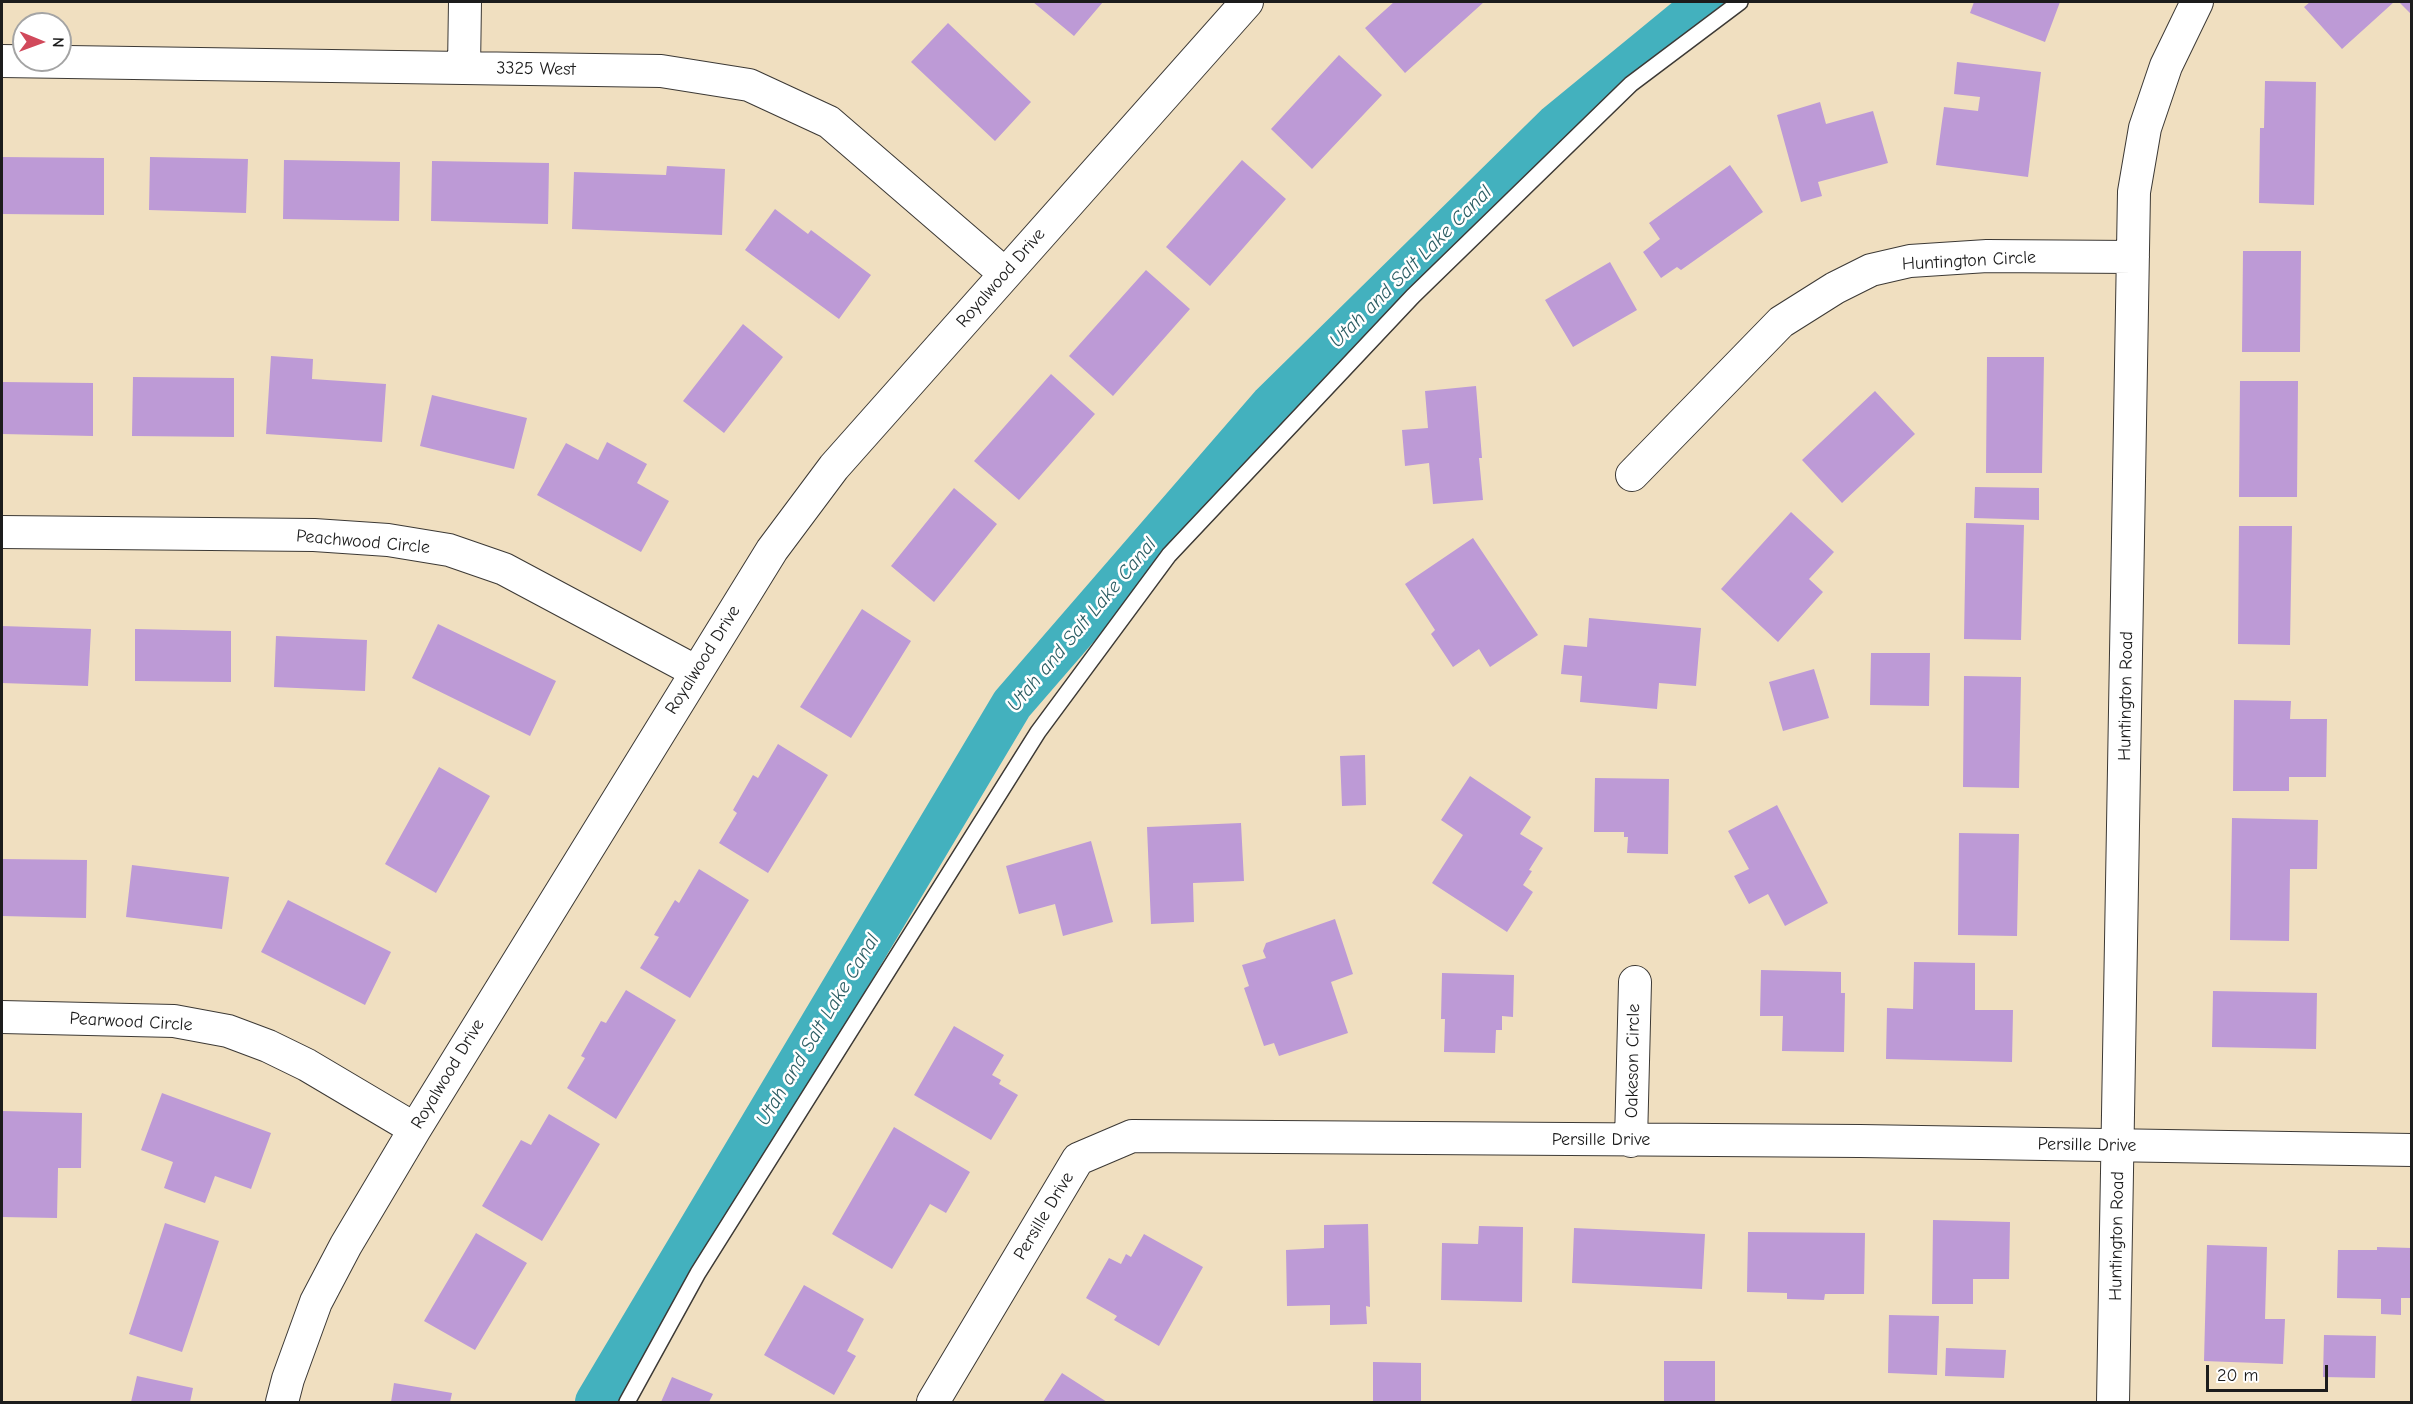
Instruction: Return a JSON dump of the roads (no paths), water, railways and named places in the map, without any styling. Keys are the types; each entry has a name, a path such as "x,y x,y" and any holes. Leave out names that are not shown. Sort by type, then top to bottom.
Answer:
{"street":[{"path":"464,68 465,2"},
{"name":"Royalwood Drive","path":"282,1402 316,1302 346,1245 695,671 772,550 834,467 1247,2"},
{"name":"Huntington Road","path":"2113,1402 2134,192 2145,128 2166,66 2197,2"},
{"name":"3325 West","path":"2,61 661,71 749,85 828,122 1004,273"},
{"name":"Huntington Circle","path":"1632,475 1781,322 1835,288 1871,270 1910,261 1987,256 2133,257"},
{"name":"Peachwood Circle","path":"2,532 314,536 388,540 449,550 504,569 695,671"},
{"name":"Oakeson Circle","path":"1631,1141 1635,982"},
{"name":"Pearwood Circle","path":"2,1017 174,1021 228,1031 268,1046 306,1065 415,1129"},
{"name":"Persille Drive","path":"933,1402 1078,1159 1132,1136 1860,1141 2412,1150"}],"lane":[{"path":"627,1402 698,1273 1038,732 1169,555 1413,296 1623,93 1740,2"}],"waterway":[{"name":"Utah and Salt Lake Canal","path":"596,1402 1012,704 1271,405 1556,125 1706,2"}]}
